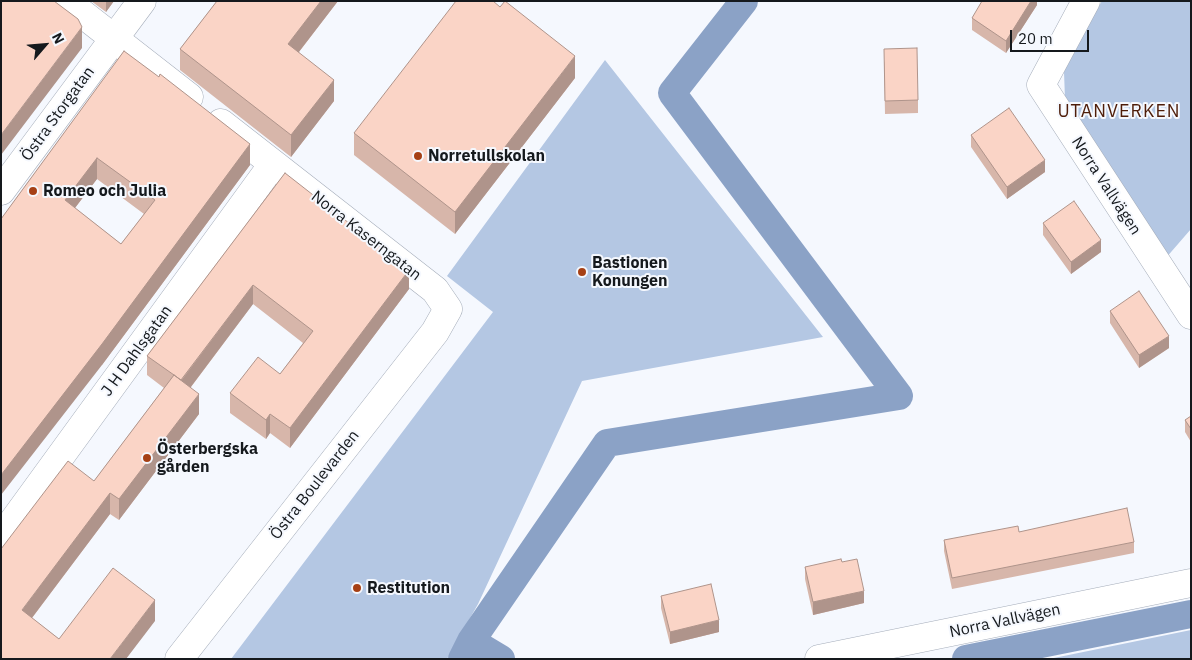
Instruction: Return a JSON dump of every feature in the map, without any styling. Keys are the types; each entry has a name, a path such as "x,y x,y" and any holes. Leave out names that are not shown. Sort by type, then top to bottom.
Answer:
{"street":[{"name":"Norra Kaserngatan","path":"66,1 435,290 448,309"},
{"name":"Östra Storgatan","path":"1,190 142,1"},
{"name":"Norra Vallvägen","path":"1086,1 1041,85 1191,316"},
{"name":"J H Dahlsgatan","path":"1,538 273,164"},
{"name":"Östra Boulevarden","path":"179,659 435,332 448,309"},
{"name":"Norra Vallvägen","path":"819,659 1191,583"}],"shaded area":[{"path":"1102,1 1191,1 1191,229 1165,259 1065,99 1064,72 1075,44"},
{"path":"605,60 823,337 582,381 478,604 447,659 231,659 493,312 447,276"},
{"path":"1191,630 1191,659 1049,659"}],"building":[{"path":"1,1 54,1 78,19 82,27 1,135"},
{"path":"217,1 321,1 288,44 334,80 291,135 180,49"},
{"path":"456,1 493,1 500,7 505,1 575,56 455,212 354,133"},
{"path":"982,1 1031,1 1006,41 972,18"},
{"path":"917,48 918,100 885,101 884,49"},
{"path":"124,51 159,77 160,74 250,144 102,344 1,475 1,219","holes":["97,158 155,200 121,244 65,200"]},
{"path":"1009,108 1045,160 1007,187 971,135"},
{"path":"285,173 409,270 290,428 270,414 266,420 230,393 258,357 280,374 313,331 253,285 181,380 147,356"},
{"path":"1074,201 1101,240 1071,262 1043,223"},
{"path":"1139,291 1169,336 1139,355 1110,311"},
{"path":"174,375 199,394 119,499 110,493 22,610 59,639 113,568 155,600 110,659 1,659 1,549 68,461 94,481"},
{"path":"1191,416 1191,429 1185,420"},
{"path":"1127,508 1134,542 952,578 944,540 1018,526 1019,532"},
{"path":"841,559 842,562 857,559 864,591 813,602 805,567"},
{"path":"711,584 719,620 670,632 661,596"}],"waterway":[{"path":"462,659 471,641 607,443 899,396 672,93 744,1"},
{"path":"966,659 1191,614"},
{"path":"471,641 501,659"}],"place":[{"name":"Norretullskolan","path":"418,156"},
{"name":"Romeo och Julia","path":"33,191"},
{"name":"Bastionen Konungen","path":"582,272"},
{"name":"Österbergska gården","path":"147,458"},
{"name":"Restitution","path":"357,588"}],"district":[{"name":"UTANVERKEN","path":"1119,112"}]}
